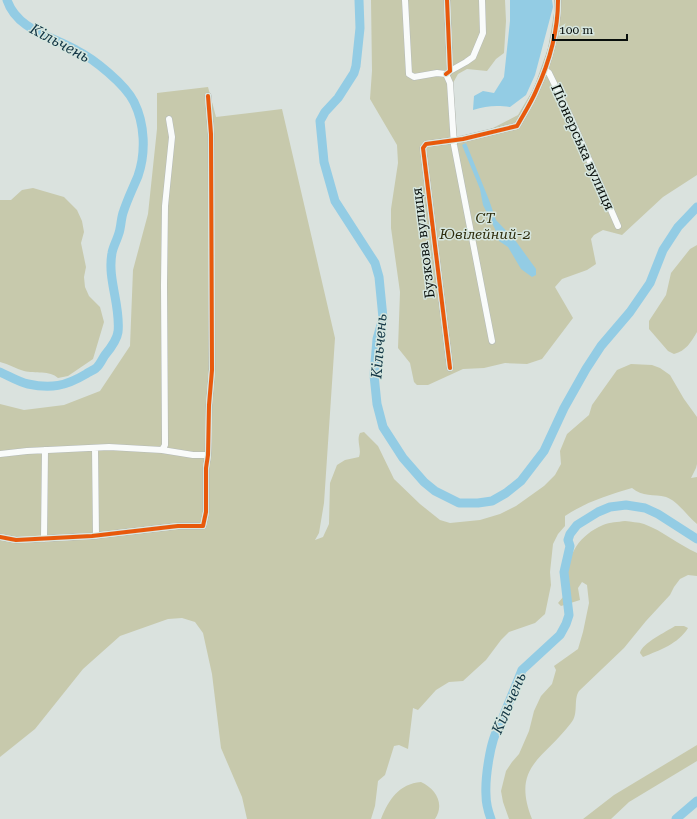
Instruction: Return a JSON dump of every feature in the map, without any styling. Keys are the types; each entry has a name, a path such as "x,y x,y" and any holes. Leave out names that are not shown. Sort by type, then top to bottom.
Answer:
{"street":[{"path":"405,0 409,74 414,77 448,72 474,57 482,33 482,0"},
{"path":"447,0 448,72 454,140 492,341"},
{"path":"454,140 517,126 536,91 545,70 558,16 558,0"},
{"name":"Піонерська вулиця","path":"545,70 549,73 570,116 618,226"},
{"path":"0,537 16,540 44,539 96,536 178,526 203,526 206,512 206,468 208,455 209,405 212,370 210,134 208,96"},
{"path":"162,450 166,441 164,206 172,137 169,119"},
{"name":"Бузкова вулиця","path":"450,368 424,148 426,144 454,140"},
{"path":"0,454 28,450 109,447 162,450 193,455 208,455"},
{"path":"95,448 96,536"},
{"path":"44,539 45,450"}],"green space":[{"name":"СT Ювілейний-2","path":"371,0 505,0 506,21 504,53 496,59 487,71 467,69 458,74 453,83 457,137 491,129 518,115 534,88 548,48 555,8 554,0 697,0 697,175 663,197 622,235 603,230 594,235 591,239 596,264 587,270 562,279 555,287 573,318 542,359 527,364 505,363 484,368 463,369 428,385 417,385 414,382 410,363 398,348 400,292 391,228 391,209 398,163 397,145 370,99 372,71"},
{"path":"208,87 216,117 282,109 335,338 324,503 319,533 315,540 323,537 329,524 330,483 337,465 345,460 359,457 360,433 364,432 378,446 394,479 420,504 440,520 450,523 480,520 500,514 516,506 544,486 555,475 561,464 560,451 567,434 589,415 592,405 617,370 631,364 652,365 660,368 670,375 684,399 697,417 697,464 691,478 697,477 697,524 670,499 662,496 640,493 632,488 597,499 565,516 565,526 558,534 553,544 550,572 551,585 545,614 535,623 509,632 486,660 463,681 449,682 436,690 418,710 413,708 408,749 399,745 394,746 385,775 378,781 375,806 371,819 247,819 242,797 221,748 212,674 203,633 195,622 182,618 168,619 120,636 83,669 35,729 0,757 0,404 24,410 64,405 100,391 130,346 133,270 148,214 157,129 157,93"},
{"path":"33,188 64,197 77,210 82,221 84,232 81,243 86,267 84,277 85,287 89,296 100,307 104,322 93,359 68,376 58,378 47,373 24,371 0,362 0,200 11,200 22,190"},
{"path":"697,245 697,332 690,343 682,351 674,354 668,351 649,329 649,321 666,295 671,273 690,249"},
{"path":"625,521 642,523 651,527 697,553 697,576 688,575 680,579 670,595 624,648 579,691 576,699 575,715 571,723 541,755 528,775 525,787 532,819 509,819 501,791 506,771 519,754 529,731 534,711 541,696 552,684 556,670 554,666 578,649 583,632 589,603 587,585 582,582 578,588 580,600 561,606 558,603 569,590 568,569 570,560 579,543 593,530 606,524"},
{"path":"675,626 684,626 688,628 684,634 674,642 643,657 640,653 645,645"},
{"path":"697,745 697,761 629,802 611,819 583,819 614,795"},
{"path":"421,782 435,793 439,803 438,813 435,819 381,819 391,799 401,789 413,783"}],"water":[{"path":"510,0 552,0 553,7 535,75 526,95 510,107 491,106 473,110 474,96 483,91 494,93 504,77 510,21"},
{"path":"466,143 496,220 515,240 536,269 536,275 532,277 521,269 508,247 499,241 495,229 483,205 480,189 462,145"}],"waterway":[{"name":"Кільчень","path":"0,372 28,384 44,386 65,384 95,369 115,341 118,332 118,312 112,283 112,253 120,231 122,215 141,167 143,148 142,129 138,111 130,95 124,88 100,66 83,54 27,25 12,10 7,0"},
{"name":"Кільчень","path":"359,0 360,28 354,73 338,98 325,112 320,121 324,162 335,201 375,263 379,277 383,318 377,339 374,375 377,404 383,427 403,458 424,482 435,491 459,503 478,503 492,501 506,493 521,481 544,451 564,408 586,369 601,346 630,312 650,283 663,250 678,227 697,207"},
{"name":"Кільчень","path":"491,819 486,801 486,779 491,750 496,733 522,670 560,635 569,615 564,572 570,546 568,540 570,534 577,525 598,512 610,507 626,505 645,508 658,514 697,539"},
{"name":"Кільчень","path":"676,819 697,801"}],"cycle path":[{"path":"446,74 450,71 447,0"},
{"path":"450,368 423,148 426,144 463,139 517,126 534,95 549,58 558,11 558,0"},
{"path":"0,537 16,540 92,536 178,526 203,526 206,512 206,468 208,455 209,405 212,370 211,134 208,96"}]}
